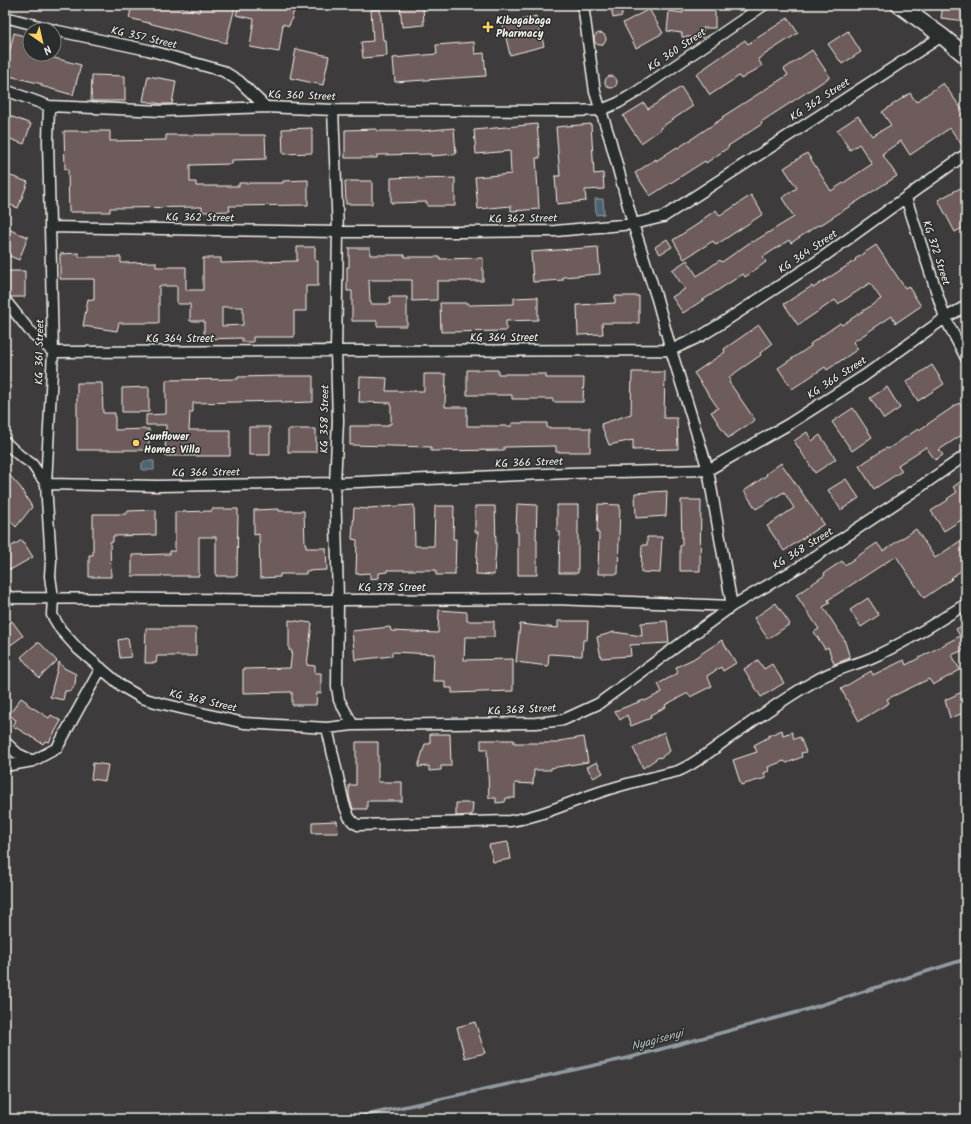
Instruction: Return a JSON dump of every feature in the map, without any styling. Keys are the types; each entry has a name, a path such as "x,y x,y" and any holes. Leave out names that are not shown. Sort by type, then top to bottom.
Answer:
{"main road":[{"path":"899,5 942,36 966,56"}],"street":[{"path":"583,5 595,92 633,224 708,470 732,606"},
{"name":"KG 360 Street","path":"5,90 49,106 162,111 266,107 333,110 601,110 618,103 635,93 764,5"},
{"name":"KG 357 Street","path":"5,17 148,50 223,71 239,81 266,107"},
{"name":"KG 362 Street","path":"50,227 338,232 462,232 554,231 633,224 662,216 942,36"},
{"name":"KG 361 Street","path":"49,106 48,141 53,352 46,484 48,518 50,525 50,576 53,598"},
{"name":"KG 358 Street","path":"333,110 338,232 336,351 338,421 335,482 338,600 337,686 339,700 353,725"},
{"name":"KG 364 Street","path":"53,352 671,350 701,336 816,262 966,154"},
{"name":"KG 372 Street","path":"906,198 945,318 966,358"},
{"path":"5,300 29,330 53,352"},
{"name":"KG 366 Street","path":"46,484 158,486 708,470 795,420 870,372 945,318 966,306"},
{"path":"5,442 19,455 32,464 46,484"},
{"name":"KG 368 Street","path":"53,598 52,615 61,630 78,649 123,687 142,698 159,703 244,722 327,728 353,725 536,723 563,720 598,704 732,606 807,562 918,489 966,454"},
{"name":"KG 378 Street","path":"5,595 14,598 338,600 555,599 732,606"},
{"path":"327,728 344,804 349,817 358,825 521,820 534,817 604,791 685,768 787,697 816,680 837,670 870,658 905,641 966,604"},
{"path":"5,766 33,761 57,748 101,668"},
{"path":"5,742 18,754 33,761"}],"water":[{"path":"595,199 603,199 604,214 596,215"},
{"path":"144,461 154,461 154,470 142,470 142,463 144,463"}],"building":[{"path":"132,5 172,5 199,12 201,5 229,5 235,7 226,43 129,18"},
{"path":"239,5 256,7 257,5 280,5 295,8 289,26 283,24 279,52 250,47 254,19 236,15"},
{"path":"400,5 423,5 424,25 402,27"},
{"path":"621,5 622,16 613,18 611,6"},
{"path":"683,5 715,5 715,28 703,28 703,37 682,37 682,33 667,31 669,11 683,13"},
{"path":"943,5 966,5 966,21 941,18"},
{"path":"380,9 383,40 386,40 387,56 363,58 361,42 373,41 371,10"},
{"path":"649,9 663,33 636,48 623,23"},
{"path":"536,16 544,46 510,55 503,25"},
{"path":"788,18 798,33 758,59 762,66 741,79 739,76 710,95 696,74 745,40 748,44"},
{"path":"848,31 861,52 842,64 828,44"},
{"path":"14,33 22,36 22,62 62,62 62,60 81,65 73,95 41,86 42,84 5,75"},
{"path":"602,33 605,34 605,44 598,45 595,44 594,37 595,34"},
{"path":"474,42 475,54 484,53 486,76 395,82 393,58 437,54 436,45"},
{"path":"296,49 329,56 323,85 290,78"},
{"path":"812,50 830,77 761,122 762,124 728,146 729,147 706,163 705,161 650,196 635,173 656,159 656,161 677,147 678,148 723,118 722,117 788,75 784,69"},
{"path":"92,75 125,76 125,101 91,101"},
{"path":"148,76 176,81 172,104 143,101"},
{"path":"613,76 616,77 616,87 609,88 606,87 605,80 606,77"},
{"path":"943,83 966,115 966,124 962,127 966,133 966,148 964,148 950,128 910,155 901,141 882,154 897,176 791,243 789,240 763,257 766,262 745,277 743,274 683,313 672,297 685,289 672,270 687,260 697,276 720,260 722,262 752,241 753,242 794,217 782,198 797,188 784,168 807,153 831,191 872,164 859,144 850,150 837,130 858,116 872,136 891,125 882,112 910,93 916,102"},
{"path":"681,87 693,106 660,128 661,129 641,143 623,116 644,103 648,109"},
{"path":"5,114 31,124 24,144 5,137"},
{"path":"537,124 540,158 536,158 539,209 511,211 511,206 478,209 475,177 511,174 510,151 476,154 474,130"},
{"path":"591,124 594,174 603,173 604,189 585,190 586,201 557,204 555,176 560,176 556,127"},
{"path":"312,128 312,153 283,154 282,129"},
{"path":"454,128 456,154 431,156 431,154 377,155 377,158 345,158 345,130 377,129 377,131 421,131"},
{"path":"64,131 110,131 110,141 166,140 166,135 265,135 266,159 232,160 232,164 190,165 190,182 196,182 196,186 239,186 239,183 283,183 283,181 308,180 308,205 229,206 230,211 202,212 202,207 110,208 110,212 69,212 68,169 65,169"},
{"path":"5,174 28,182 18,208 5,203"},
{"path":"418,177 418,179 455,178 455,206 427,206 427,202 391,203 391,178"},
{"path":"345,181 372,181 372,204 346,204"},
{"path":"966,185 966,226 955,232 938,200"},
{"path":"751,195 763,214 716,245 713,241 684,259 673,240 701,222 700,221 716,210 720,216"},
{"path":"5,228 28,237 19,260 5,254"},
{"path":"667,239 672,247 660,254 655,247"},
{"path":"876,245 905,288 908,286 921,306 896,323 892,316 853,342 858,349 827,370 825,367 792,389 778,368 811,346 810,344 840,323 842,325 881,299 870,283 838,304 835,300 798,325 784,304 812,286 813,288"},
{"path":"297,247 315,247 315,261 318,261 318,286 306,286 306,311 294,311 294,337 253,337 253,342 242,342 242,338 204,339 204,321 190,321 190,304 177,304 177,286 159,286 159,323 119,323 117,331 83,326 88,299 94,300 94,279 60,279 60,254 79,253 79,257 121,257 121,263 156,262 156,267 186,267 186,290 203,290 203,258 221,258 221,263 297,261","holes":["222,307 243,307 243,325 222,326"]},
{"path":"598,247 600,274 563,277 563,280 533,282 531,252"},
{"path":"349,248 370,248 370,255 440,257 440,259 483,258 483,281 437,281 437,300 412,301 412,280 369,280 371,304 390,304 389,297 407,297 407,326 377,326 377,321 352,321 352,291 347,291"},
{"path":"5,271 25,271 25,297 11,297 5,294"},
{"path":"615,296 639,296 639,323 602,323 603,334 578,335 577,305 615,303"},
{"path":"538,297 538,320 506,321 506,331 441,332 440,303 468,303 468,305 514,304 514,298"},
{"path":"759,325 772,344 760,353 761,355 729,377 731,380 729,382 755,420 728,438 711,412 718,408 694,373 725,352 724,349"},
{"path":"932,365 944,384 918,401 906,382"},
{"path":"467,370 498,370 498,374 546,374 546,378 584,378 583,402 553,402 553,399 512,399 512,395 467,395"},
{"path":"632,372 665,372 664,418 677,418 678,449 633,450 633,440 609,445 601,424 631,414"},
{"path":"424,374 446,374 445,407 467,407 467,426 512,426 512,423 547,423 547,428 590,428 590,452 556,452 556,446 504,447 504,450 431,451 431,447 350,445 350,426 388,426 388,424 391,424 391,403 359,402 360,377 387,378 386,391 424,391"},
{"path":"313,376 313,402 282,403 282,401 193,403 193,412 190,412 189,430 230,430 230,456 165,456 166,425 146,425 146,415 166,414 166,380 238,379 238,377"},
{"path":"77,383 102,383 103,413 115,413 115,430 149,429 149,450 77,450"},
{"path":"149,387 149,412 122,412 122,388"},
{"path":"887,387 900,408 884,419 870,398"},
{"path":"959,403 966,413 966,432 939,450 943,455 935,460 926,447 898,465 902,471 874,489 859,466 886,448 888,449 918,429 919,430"},
{"path":"853,408 872,437 852,451 832,422"},
{"path":"249,427 270,427 270,455 249,455"},
{"path":"288,429 316,429 316,452 288,452"},
{"path":"807,432 812,441 820,435 836,459 815,473 794,441"},
{"path":"781,463 824,524 784,551 767,526 794,508 784,492 756,509 744,491"},
{"path":"5,470 21,488 32,507 16,527 5,515"},
{"path":"966,478 966,517 944,531 931,511 957,492 953,487"},
{"path":"846,479 859,498 841,510 828,490"},
{"path":"667,491 666,516 636,518 635,493"},
{"path":"681,500 701,500 700,571 680,571 680,546 682,545"},
{"path":"517,504 537,505 537,575 518,575 518,532 516,532"},
{"path":"598,504 620,505 618,574 598,574"},
{"path":"414,505 415,546 434,546 435,506 454,506 453,539 456,539 455,575 436,575 436,570 387,570 387,572 379,573 379,578 370,579 370,573 356,574 357,540 352,539 354,508 368,509"},
{"path":"557,505 578,505 578,573 559,573 560,532 557,532"},
{"path":"475,506 495,506 496,547 494,575 476,574 478,532 475,532"},
{"path":"212,509 238,509 237,576 216,576 216,537 199,537 199,576 132,576 132,555 170,554 170,551 175,551 175,512 212,511"},
{"path":"279,509 279,511 304,511 306,548 326,548 327,570 306,571 306,574 280,574 280,577 260,578 259,534 254,535 254,510"},
{"path":"156,510 156,535 113,536 113,542 110,542 111,577 89,577 89,555 93,555 93,514 127,514 127,511"},
{"path":"916,529 935,558 966,537 966,567 951,578 952,579 924,598 896,556 828,600 830,603 823,607 844,639 850,658 834,664 828,647 825,649 814,632 819,629 796,595 842,561 845,565 877,543 883,551"},
{"path":"647,537 662,537 660,573 641,572 642,545 647,545"},
{"path":"22,540 33,557 10,570 5,561 5,550"},
{"path":"868,598 879,615 861,627 850,610"},
{"path":"776,603 790,624 768,639 754,618"},
{"path":"439,610 467,612 467,621 494,621 494,637 465,637 464,660 513,659 513,691 452,693 452,688 445,688 445,681 433,681 434,654 392,652 392,656 355,660 352,631 390,627 391,631 438,633"},
{"path":"289,620 312,623 307,665 315,666 315,673 321,673 321,693 317,693 316,705 292,705 292,692 243,693 243,669 290,668 292,651 289,650"},
{"path":"12,621 23,636 5,649 5,626"},
{"path":"558,621 588,621 587,640 583,640 582,656 549,654 548,666 516,662 520,624 558,628"},
{"path":"667,621 669,643 630,645 631,656 601,658 597,637 614,632 642,636 641,623"},
{"path":"966,624 966,649 952,655 960,670 933,685 929,679 887,699 889,703 859,721 841,689 871,671 873,675 904,660 906,665 960,636 956,629"},
{"path":"146,628 196,628 196,656 157,656 156,663 145,663"},
{"path":"128,638 131,657 120,658 118,640"},
{"path":"722,640 736,663 723,671 721,667 707,676 712,686 690,697 688,693 650,715 651,718 631,726 627,715 620,720 615,711 644,700 645,701 662,692 658,684 678,673 676,667 693,659"},
{"path":"37,643 40,643 57,661 39,678 21,657"},
{"path":"758,660 764,669 772,664 784,683 761,697 744,669"},
{"path":"59,662 64,668 76,674 75,685 71,691 65,691 63,700 50,697"},
{"path":"964,691 966,697 966,712 950,718 945,700"},
{"path":"21,698 27,702 27,704 49,718 51,715 61,721 49,742 45,741 43,744 13,726 16,720 9,715"},
{"path":"782,730 783,735 792,732 794,739 800,737 806,752 801,753 802,757 787,763 784,761 768,767 769,771 764,773 766,778 741,785 733,760 757,752 754,745 769,737 768,736"},
{"path":"664,732 670,751 643,768 633,748"},
{"path":"430,734 450,734 451,766 441,766 441,770 429,771 429,766 418,767 425,744 430,744"},
{"path":"584,737 588,762 551,768 551,770 534,770 533,784 515,783 515,798 506,798 505,802 496,803 496,798 489,798 487,749 481,749 481,740 514,740 514,743 559,743 559,741"},
{"path":"356,742 378,742 378,782 402,782 402,801 367,801 367,809 353,809 349,796 349,785 356,785"},
{"path":"597,762 603,773 593,778 587,767"},
{"path":"93,763 108,765 105,781 91,779"},
{"path":"456,803 473,803 472,815 456,816"},
{"path":"337,821 338,833 312,833 312,822"},
{"path":"508,842 511,859 493,862 489,845"},
{"path":"475,1022 485,1053 465,1058 457,1027"}],"waterway":[{"name":"Nyagisenyi","path":"348,1119 628,1058 802,1011 966,959"}],"place":[{"name":"Kibagabaga Pharmacy","path":"488,27"},
{"name":"Sunflower Homes Villa","path":"136,443"}]}
